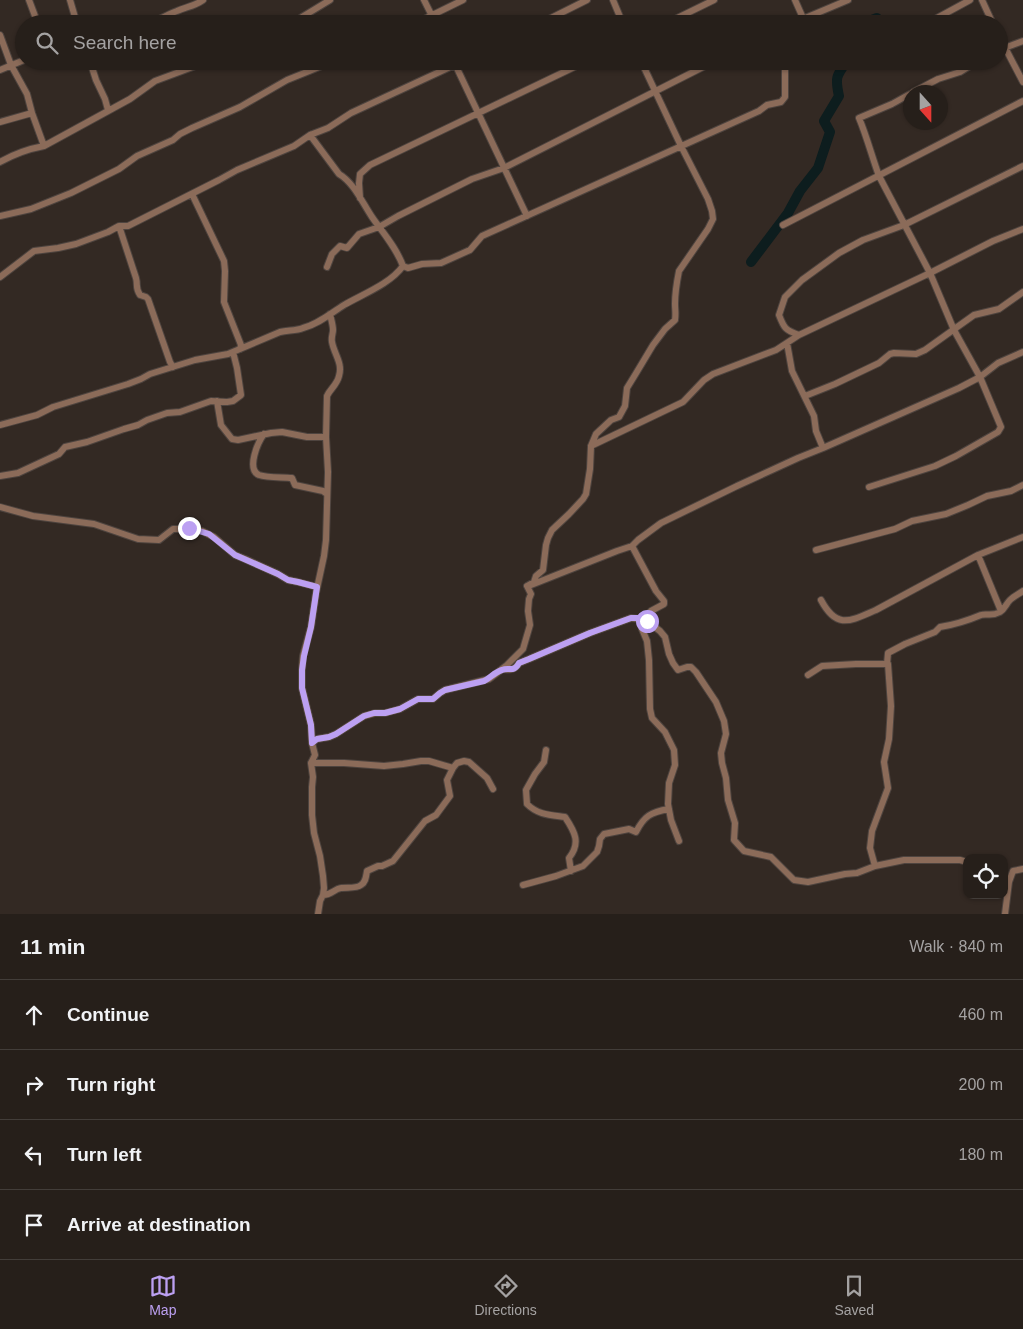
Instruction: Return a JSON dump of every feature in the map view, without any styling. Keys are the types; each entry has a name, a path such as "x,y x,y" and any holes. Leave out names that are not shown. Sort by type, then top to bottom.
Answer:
{"street":[{"path":"30,0 35,15"},
{"path":"70,0 74,15"},
{"path":"169,15 203,0"},
{"path":"304,15 330,0"},
{"path":"424,0 432,15 463,0"},
{"path":"557,15 587,0"},
{"path":"612,0 619,15"},
{"path":"683,15 714,0"},
{"path":"795,0 802,15"},
{"path":"810,15 848,0"},
{"path":"942,15 970,0"},
{"path":"982,0 989,15"},
{"path":"0,35 11,65 27,94 44,146"},
{"path":"1008,47 1023,41"},
{"path":"1008,58 1023,82"},
{"path":"0,70 15,63"},
{"path":"93,70 108,110"},
{"path":"0,162 21,152 44,146 130,99 156,81 185,70"},
{"path":"0,216 31,209 70,193 119,169 137,156 173,140 180,134 240,107 288,80 312,70"},
{"path":"0,277 34,251 76,244 108,232 118,226 128,226 244,166 294,146 310,135 328,128 351,113 440,70"},
{"path":"457,70 527,216"},
{"path":"360,198 360,174 370,165 568,70"},
{"path":"527,586 534,582 536,576 542,570 546,545 552,530 586,494 592,446 596,434 611,420 619,417 625,406 627,388 634,375 653,344 665,329 676,320 676,286 679,271 713,219 708,199 646,70"},
{"path":"328,267 332,254 340,246 347,248 358,234 379,227 467,182 504,168 697,70"},
{"path":"403,266 408,268 422,264 441,263 470,250 482,236 759,111 767,105 781,102 785,97 785,70"},
{"path":"927,85 963,70"},
{"path":"869,487 935,466 956,456 1002,427 980,377 954,330 930,273 879,176 859,118 903,98"},
{"path":"783,225 1023,101"},
{"path":"0,122 32,113"},
{"path":"310,135 339,174 345,178 360,198 398,253 403,266"},
{"path":"799,335 790,332 784,327 779,315 786,297 802,280 839,253 863,240 904,225 1023,166"},
{"path":"192,194 224,260 224,302 241,345 240,349"},
{"path":"118,226 136,278 136,289 140,295 146,296 148,299 170,362 174,367"},
{"path":"592,446 683,402 704,380 713,374 776,350 799,335 1023,229"},
{"path":"0,425 128,384 150,374 195,360 233,352 288,330 303,329 326,318 344,305 373,290 398,273 403,266"},
{"path":"805,396 836,384 879,362 890,354 916,354 925,350 974,315 1002,307 1023,292"},
{"path":"318,914 323,895 323,876 312,815 313,777 311,764 315,755 311,725 302,688 302,670 326,540 328,516 327,396 339,377 340,370 340,364 332,341 333,328 330,314"},
{"path":"787,343 792,371 814,416 816,430 824,448"},
{"path":"0,476 18,473 60,454 65,447 138,426 146,420 167,413 180,412 212,401 233,401 241,395 233,352"},
{"path":"527,586 632,546 661,523 798,458 959,388 980,377 998,363 1023,352"},
{"path":"217,401 220,425 232,439 238,440 282,432 307,437 326,437"},
{"path":"264,434 258,444 254,457 255,471 258,474 268,477 292,478 295,485 323,491 327,494"},
{"path":"816,550 895,529 912,521 946,514 987,496 1006,493 1023,485"},
{"path":"0,506 33,516 94,524 138,539 159,540 173,529 178,528 202,531 214,537 231,552 288,580 317,587"},
{"path":"821,600 827,610 837,620 845,621 859,617 876,610 978,555 1023,537"},
{"path":"632,546 656,591 664,601 664,604 651,611 644,620 642,628 647,641 652,718 665,732 674,750 675,765 670,783 669,809 670,820 679,841"},
{"path":"978,555 1001,611"},
{"path":"312,743 317,739 336,734 364,716 400,709 418,699 433,699 445,690 489,679 513,660 526,644 530,626 528,611 531,594 527,586"},
{"path":"875,866 870,848 872,831 888,788 884,762 889,739 891,706 887,664 888,653 935,632 940,627 978,617 982,614 991,615 1001,611 1012,598 1023,591"},
{"path":"502,669 512,669 519,663 631,618 644,620 660,631 665,637 669,654 678,670 691,667 716,702 724,721 726,734 721,753 728,800 735,822 734,840 744,851 770,858 794,880 808,882 857,873 875,866 904,860 963,861"},
{"path":"808,675 822,666 887,664"},
{"path":"546,750 544,762 526,790 527,804 534,811 565,818 569,824 576,842 575,850 570,858 571,871"},
{"path":"323,895 331,894 337,889 361,885 364,883 367,871 393,861 426,821 436,815 448,798 450,794 447,780 457,763 464,760 469,762 488,778 490,785 494,789"},
{"path":"311,764 344,763 384,766 429,761 453,768"},
{"path":"523,885 583,866 593,856 604,834 629,829 636,832 645,818 660,810 669,809"},
{"path":"1004,914 1009,882 1013,871 1023,869"}],"waterway":[{"path":"751,262 788,213 800,191 818,168 830,132 824,121 839,96 837,77 841,70"}],"route":[{"path":"189,528 209,534 235,555 283,578 317,587 302,670 302,688 308,707 312,743 317,739 336,734 364,716 400,709 418,699 433,699 445,690 484,681 502,669 512,669 519,663 631,618 640,618 647,621"}]}
